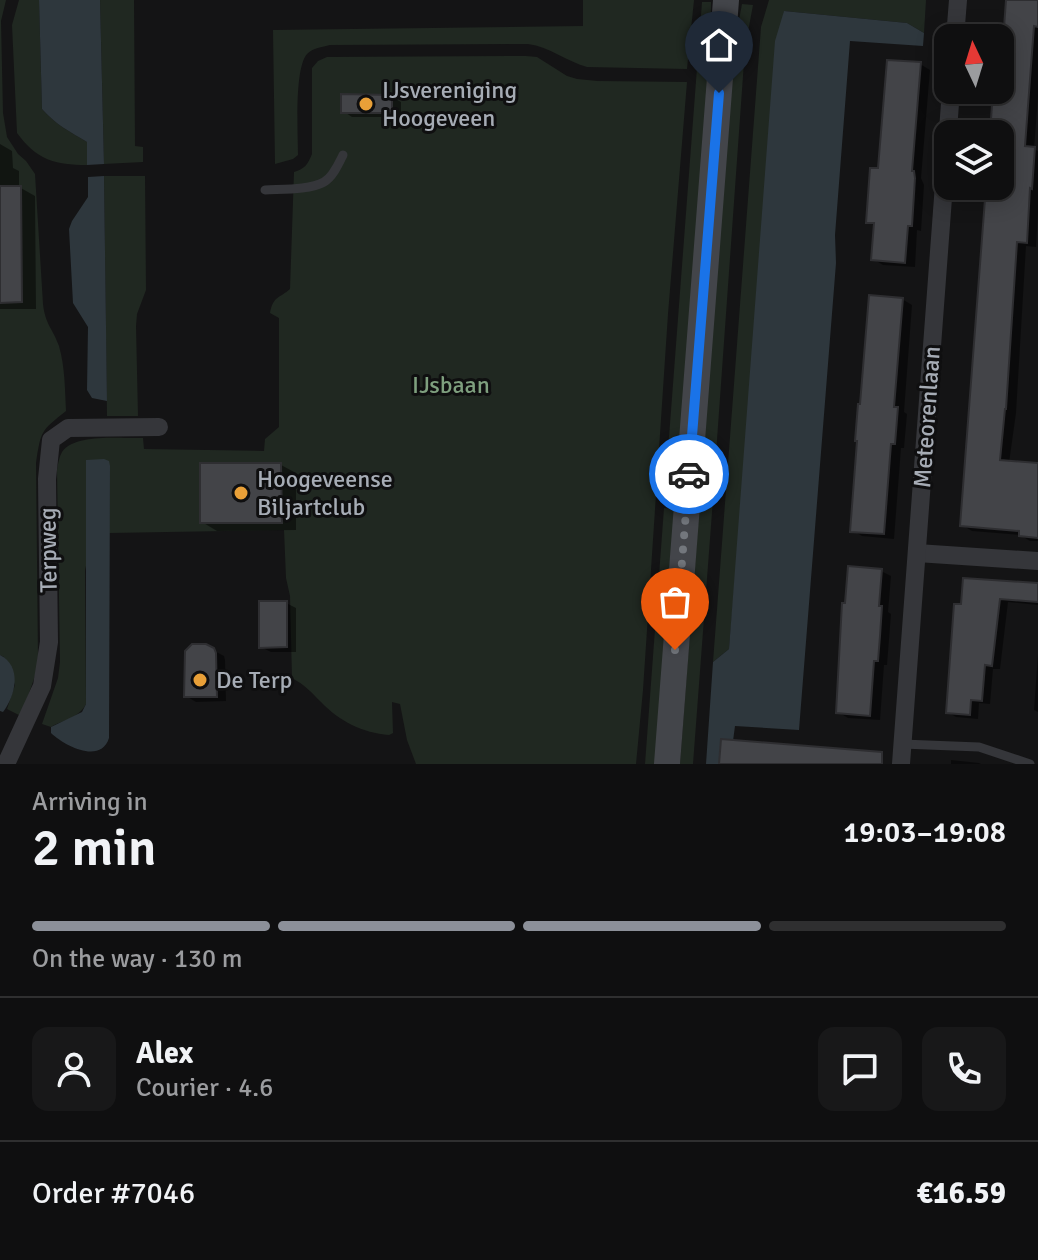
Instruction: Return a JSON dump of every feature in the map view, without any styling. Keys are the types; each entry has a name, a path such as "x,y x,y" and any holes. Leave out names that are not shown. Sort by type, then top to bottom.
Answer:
{"main road":[{"path":"667,764 726,0"}],"street":[{"path":"956,24 958,0"},
{"name":"Meteorenlaan","path":"901,764 950,104"},
{"name":"Terpweg","path":"6,764 42,686 49,642 47,479 51,440 68,428 159,427"},
{"path":"917,553 1038,561"}],"lane":[{"path":"265,190 326,182 343,155"},
{"path":"902,744 979,747 1030,764"}],"green space":[{"path":"0,0 6,0 1,21 3,113 7,137 35,174 43,304 61,354 66,411 44,432 36,463 38,657 36,673 21,716 7,709 15,685 4,657 0,655"},
{"path":"19,0 39,0 42,109 57,123 87,142 87,165 48,159 32,149 17,133 12,25"},
{"path":"100,0 134,0 135,146 143,147 143,162 104,164"},
{"path":"583,0 694,0 687,69 587,67 528,44 324,46 307,54 300,73 298,155 275,164 273,30 583,26"},
{"path":"769,0 926,0 924,33 907,23 784,11 729,649 713,662 761,27"},
{"path":"702,2 711,2 710,77 677,504 664,503"},
{"path":"742,4 753,5 745,48 713,496 700,494 733,51"},
{"name":"IJsbaan","path":"327,57 537,57 577,79 687,82 636,764 416,764 407,740 400,704 392,702 393,733 370,732 336,715 292,678 290,596 284,530 109,533 110,466 85,570 86,704 75,716 51,727 42,724 58,678 60,662 57,470 62,452 77,442 112,438 143,438 144,449 264,451 265,439 279,427 279,318 270,313 275,300 290,289 294,172 306,166 312,154 312,68"},
{"path":"104,176 145,176 146,290 136,326 138,416 107,416"},
{"path":"700,498 713,499 693,764 680,764"},
{"path":"664,508 675,509 658,764 645,764"}],"shaded area":[{"path":"39,0 100,0 104,164 87,165 87,142 57,123 42,109"},
{"path":"784,11 907,23 924,33 923,46 850,41 835,235 836,263 799,730 735,726 733,741 719,764 706,764 713,662 729,649 775,41"},
{"path":"104,176 107,401 92,398 87,390 88,327 73,303 69,229 88,197 88,177"},
{"path":"86,460 109,461 110,466 109,738 105,746 91,752 65,743 51,733 51,727 82,712 86,704"},
{"path":"0,655 12,666 15,681 3,712 0,711"}],"building":[{"path":"1006,0 1038,0 1025,146 1035,147 1032,189 1027,243 1017,242 1000,460 1038,463 1038,538 1019,536 1019,531 960,526 985,200 1014,200 1014,120 991,120 992,104 1014,104 1014,24 1004,24"},
{"path":"887,60 921,62 912,171 915,178 912,226 908,226 905,263 871,260 874,223 866,223 870,168 878,168"},
{"name":"IJsvereniging Hoogeveen","path":"341,94 392,95 392,113 341,113"},
{"path":"0,186 21,186 22,302 0,303"},
{"path":"869,295 903,298 894,407 898,407 895,444 891,444 884,534 850,532"},
{"name":"Hoogeveense Biljartclub","path":"200,463 281,463 282,523 200,523"},
{"path":"848,566 882,569 878,661 874,661 870,716 836,713 842,603 845,603"},
{"path":"963,578 1038,583 1038,602 1000,599 992,666 985,665 982,701 971,700 970,715 946,713 954,604 961,604"},
{"path":"259,601 287,601 287,647 259,648"},
{"name":"De Terp","path":"192,644 206,644 216,653 217,697 184,697 185,651"},
{"path":"721,739 882,752 882,764 719,764"}],"way so far":[{"path":"675,650 689,474"}],"place":[{"name":"IJsvereniging Hoogeveen","path":"366,104"},
{"name":"Hoogeveense Biljartclub","path":"241,493"},
{"name":"De Terp","path":"200,680"}],"route":[{"path":"689,474 719,93"}]}
